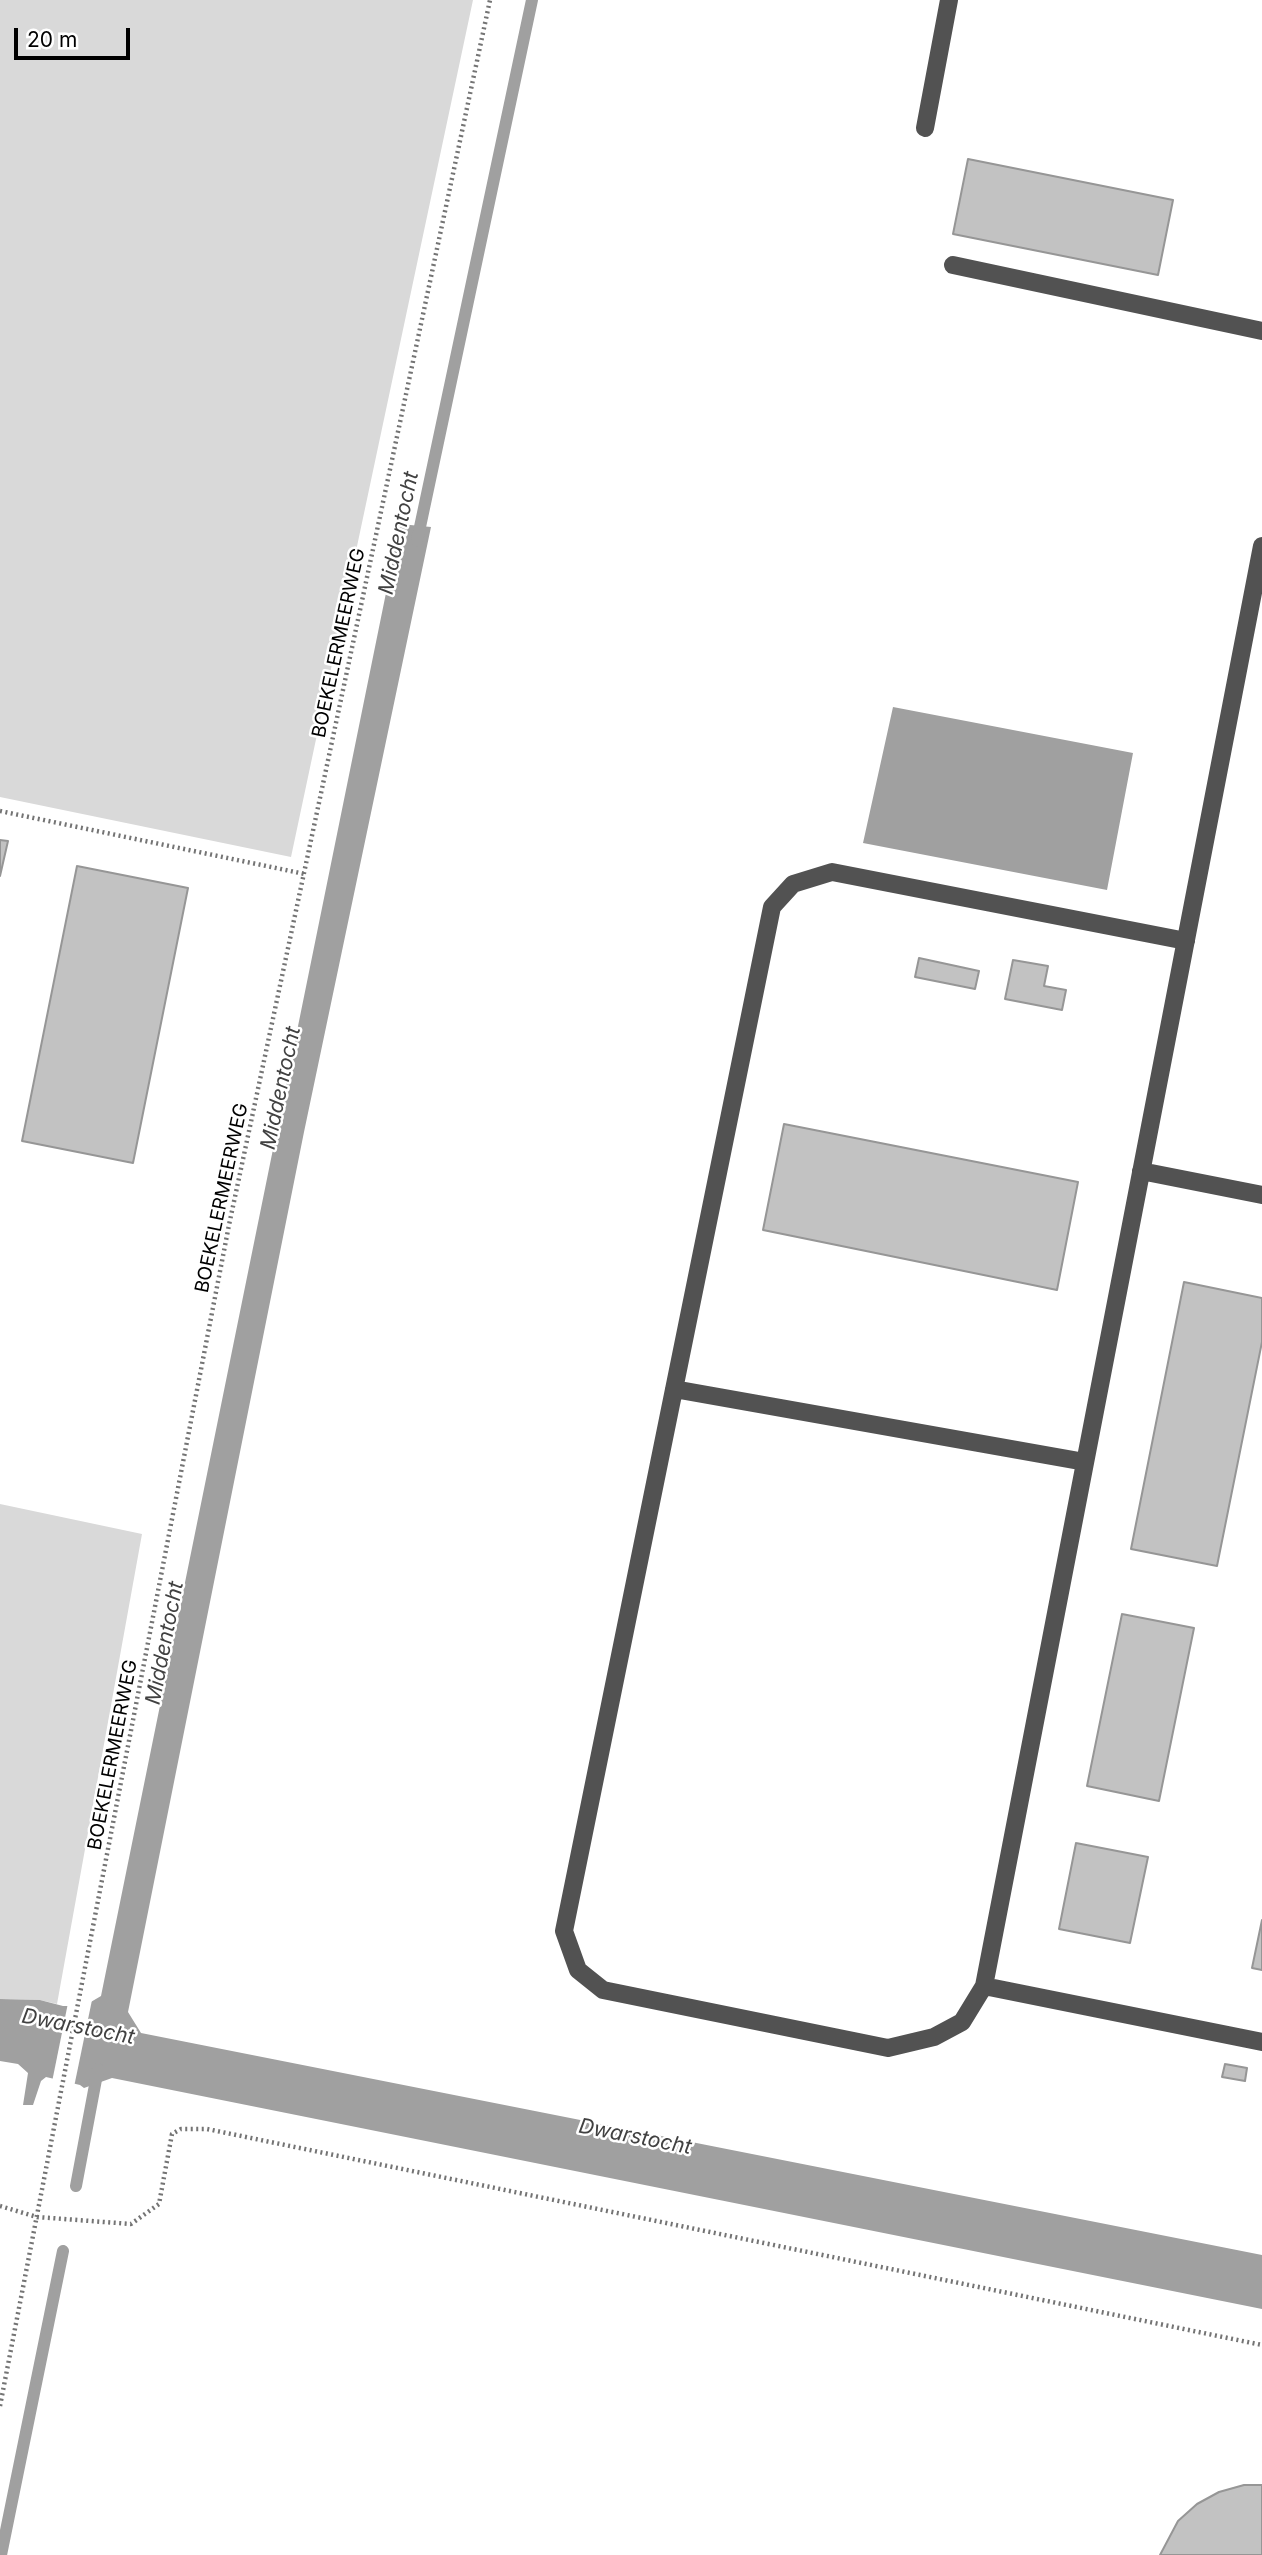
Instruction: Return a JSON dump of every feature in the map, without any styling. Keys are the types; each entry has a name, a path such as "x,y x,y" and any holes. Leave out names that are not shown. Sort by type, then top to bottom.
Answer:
{"lane":[{"path":"925,128 949,0"},
{"path":"953,265 1262,331"},
{"path":"1185,941 832,872 793,884 772,907 564,1931 578,1970 603,1990 888,2048 934,2037 962,2022 984,1986 1262,546"},
{"path":"1141,1171 1262,1195"},
{"path":"674,1389 1085,1462"},
{"path":"984,1986 1262,2042"}],"path":[{"name":"BOEKELERMEERWEG","path":"0,2406 229,1225 490,0"},
{"path":"0,811 305,874"},
{"path":"0,2206 37,2217 131,2224 159,2204 172,2134 181,2129 207,2129 1262,2345"}],"shaded area":[{"path":"0,0 473,0 291,857 0,797"},
{"path":"0,1504 142,1534 57,2004 40,2000 0,1999"}],"water":[{"name":"Dwarstocht","path":"400,524 431,527 304,1132 128,2012 141,2033 1262,2255 1262,2309 112,2078 84,2088 46,2077 41,2081 33,2105 23,2105 28,2073 18,2064 0,2061 0,1999 40,2000 63,2006 84,2006 101,1996"},
{"path":"893,707 1133,753 1107,890 863,843"}],"pier":[{"path":"92,2000 74,2087 52,2082 68,2003"}],"building":[{"path":"968,159 1173,200 1158,275 953,234"},
{"path":"0,840 8,841 0,876"},
{"path":"77,866 188,888 133,1163 22,1141"},
{"path":"919,958 979,971 975,989 915,977"},
{"path":"1013,960 1048,966 1044,986 1066,990 1062,1010 1005,999"},
{"path":"784,1124 1078,1182 1057,1290 763,1230"},
{"path":"1184,1282 1262,1298 1262,1342 1217,1566 1131,1549"},
{"path":"1122,1614 1194,1628 1159,1801 1087,1786"},
{"path":"1076,1843 1148,1857 1130,1943 1059,1929"},
{"path":"1262,1920 1262,1970 1252,1968"},
{"path":"1225,2064 1247,2068 1245,2081 1222,2077"},
{"path":"1244,2485 1262,2485 1262,2555 1160,2555 1178,2521 1197,2504 1219,2492"}],"waterway":[{"name":"Middentocht","path":"417,541 532,0"},
{"name":"Middentocht","path":"76,2186 98,2069"},
{"name":"Middentocht","path":"1,2555 63,2251"}]}
